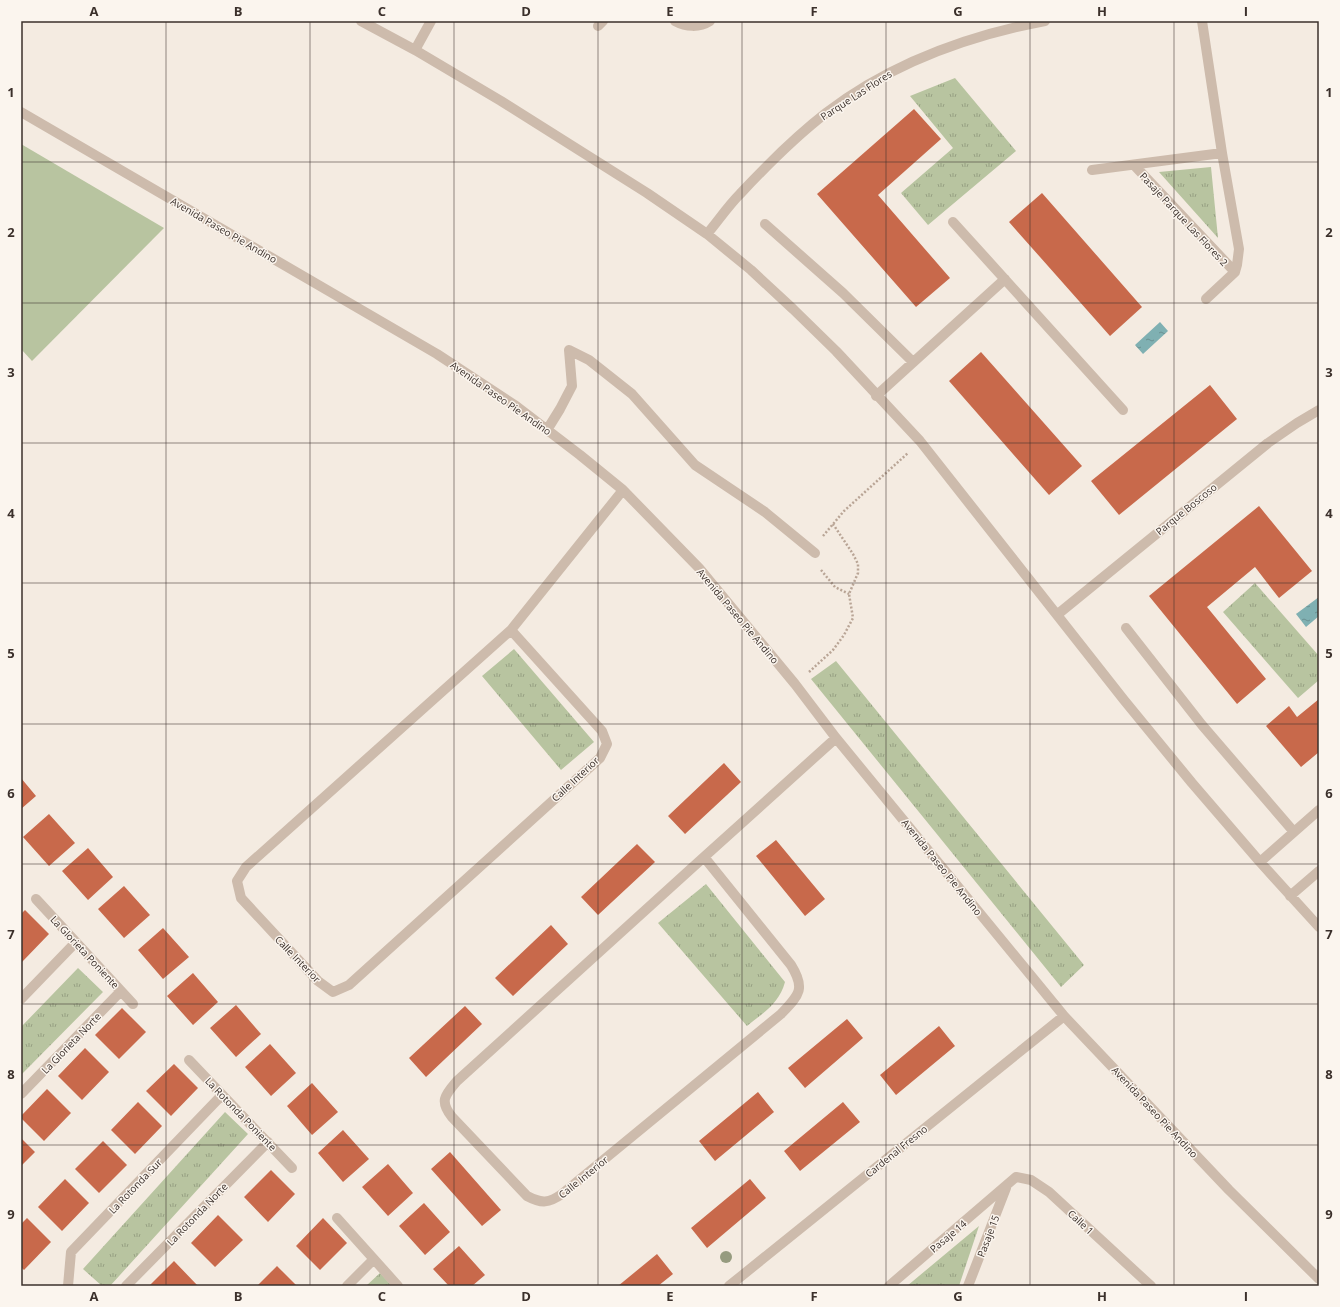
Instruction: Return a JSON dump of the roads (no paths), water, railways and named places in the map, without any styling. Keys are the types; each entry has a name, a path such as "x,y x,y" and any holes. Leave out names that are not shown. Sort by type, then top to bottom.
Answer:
{"street":[{"path":"361,21 415,50 500,101 586,154 707,234 751,270 793,309 836,351 876,396 920,441 1058,614 1124,700 1192,783 1260,862 1319,927"},
{"path":"415,50 431,21"},
{"path":"676,21 691,26 710,21"},
{"name":"Parque Las Flores","path":"707,234 738,195 773,159 800,134 828,112 858,92 888,74 920,58 952,45 985,34 1046,21"},
{"name":"Pasaje Parque Las Flores 2","path":"1202,21 1222,153 1239,249 1235,272 1206,299"},
{"name":"Avenida Paseo Pie Andino","path":"21,112 437,354 516,406 623,490 698,568 795,684 836,738 1064,1016 1229,1190 1319,1279"},
{"name":"Pasaje Parque Las Flores 2","path":"1092,170 1222,153"},
{"name":"Pasaje Parque Las Flores 2","path":"1134,165 1235,272"},
{"path":"953,222 1123,410"},
{"path":"765,224 843,293 913,362"},
{"path":"876,396 1005,279"},
{"path":"548,430 572,386 569,350 590,360 632,394 695,465 765,512 815,553"},
{"name":"Parque Boscoso","path":"1058,614 1268,443 1319,410"},
{"name":"Calle Interior","path":"511,630 602,731 607,744 600,758 355,980 349,985 333,992 318,981 241,898 237,881 246,867 511,630 623,490"},
{"path":"1126,628 1202,725 1294,832"},
{"name":"Calle Interior","path":"704,856 791,964 799,977 800,990 792,1003 781,1014 562,1194 553,1200 544,1202 535,1201 527,1196 452,1117 446,1109 444,1099 450,1089 457,1080 704,856 836,738"},
{"path":"1260,862 1319,810"},
{"path":"1290,896 1319,871"},
{"name":"La Glorieta Poniente","path":"36,899 133,1004"},
{"path":"21,999 76,942"},
{"name":"La Glorieta Norte","path":"21,1094 121,991"},
{"name":"Cardenal Fresno","path":"729,1286 1064,1016"},
{"name":"La Rotonda Poniente","path":"189,1060 292,1168"},
{"name":"La Rotonda Sur","path":"68,1286 71,1252 222,1095"},
{"name":"La Rotonda Norte","path":"126,1286 268,1142"},
{"name":"Calle 1","path":"1007,1186 1016,1176 1031,1180 1040,1186 1148,1285"},
{"name":"Pasaje 14","path":"889,1286 1007,1186"},
{"name":"Pasaje 15","path":"968,1286 1007,1186"},
{"path":"337,1218 373,1260 398,1286"},
{"path":"347,1286 373,1260"}],"water":[{"path":"1160,322 1168,331 1143,354 1135,345"},
{"path":"1319,597 1319,616 1306,627 1296,614"}]}
